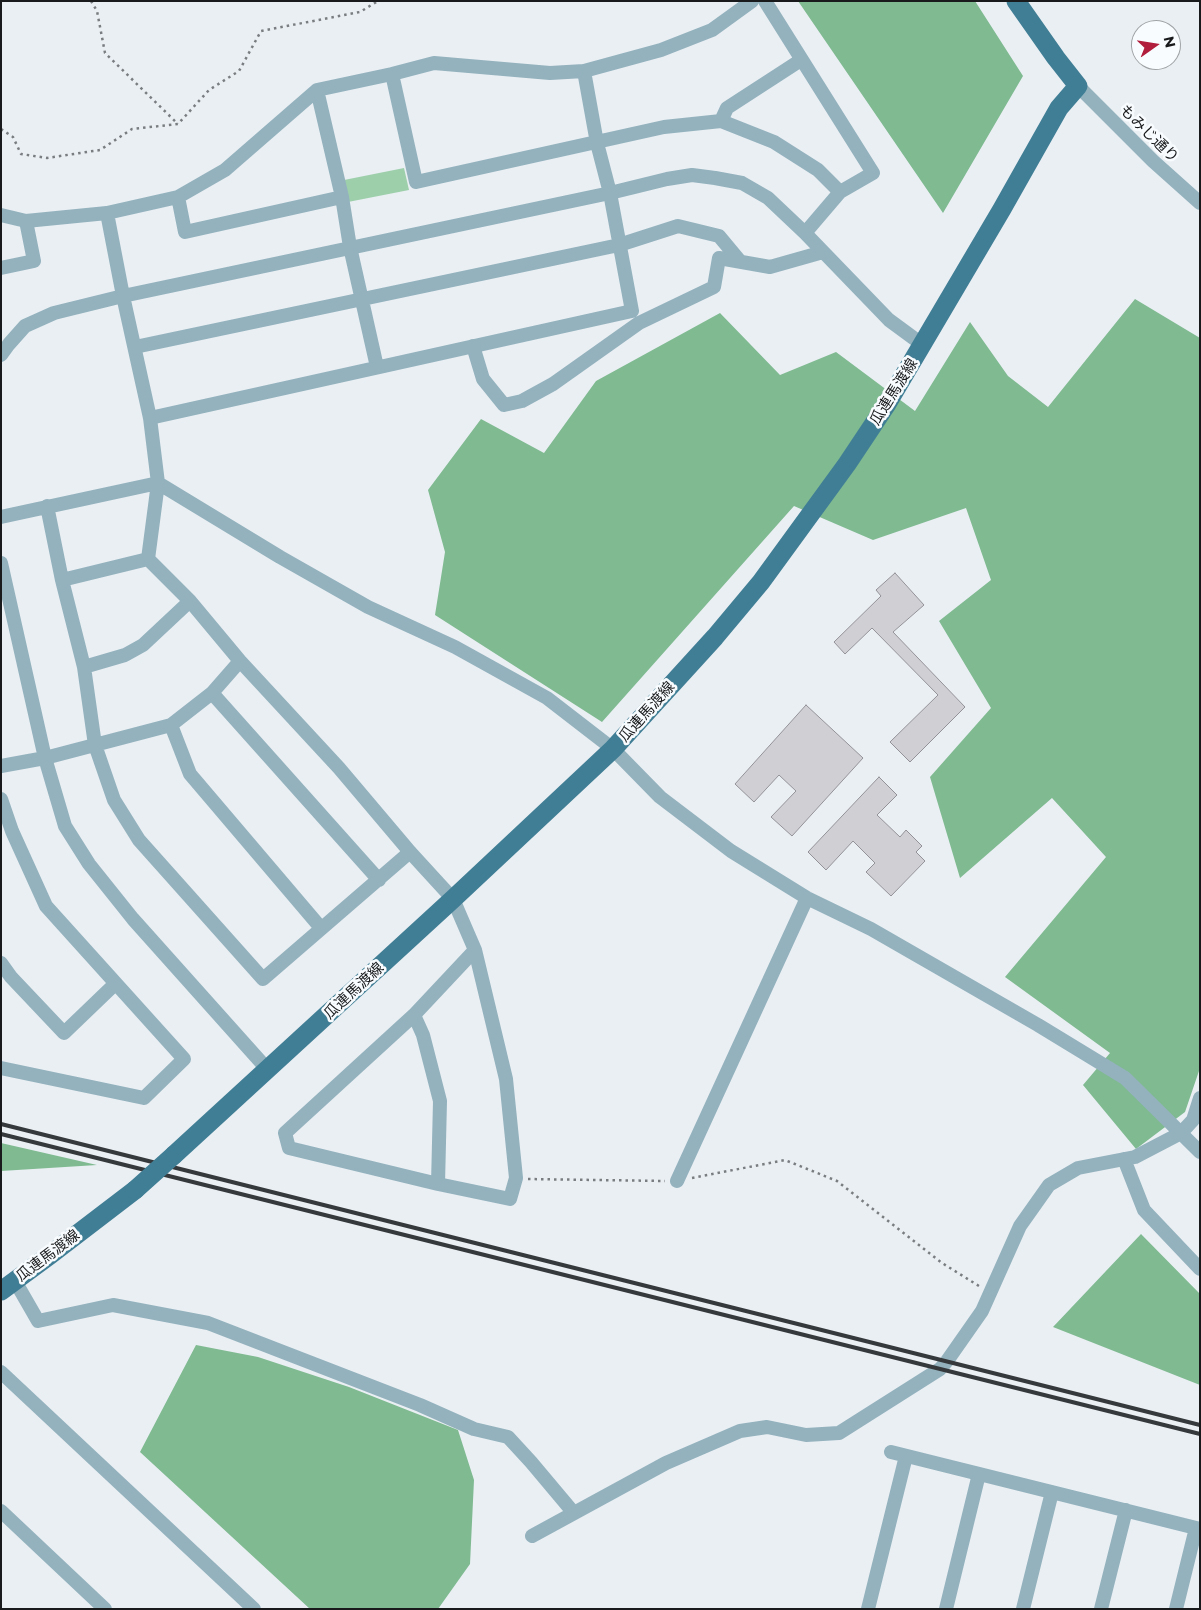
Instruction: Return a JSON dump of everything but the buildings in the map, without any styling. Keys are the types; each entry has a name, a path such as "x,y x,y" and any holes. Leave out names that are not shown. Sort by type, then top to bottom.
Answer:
{"main road":[{"path":"1016,1 1078,86"},
{"name":"瓜連馬渡線","path":"8,1286 135,1190 268,1070 613,749 715,637 761,582 888,404 1052,120 1063,103 1078,86"}],"street":[{"path":"1,215 26,221 107,213 178,197 225,170 317,90 434,63 550,73 584,71 661,50 712,30 752,1"},
{"path":"765,1 874,173 840,192 805,233"},
{"path":"721,121 727,108 801,60"},
{"path":"150,418 632,311 610,193 597,142 584,71"},
{"path":"392,74 416,182 664,127 721,121 774,142 818,170 840,192"},
{"name":"もみじ通り","path":"1078,86 1153,161 1200,203"},
{"path":"317,90 342,197 350,247 378,367"},
{"path":"1,355 25,326 54,313 122,296 692,175 742,184 768,198 805,233 889,320 923,345"},
{"path":"178,197 185,232 342,197"},
{"path":"107,213 122,296 150,418 158,483 148,560"},
{"path":"1,268 34,261 26,221"},
{"path":"135,347 619,245 678,226 719,236 739,260"},
{"path":"474,346 483,379 504,405 522,401 553,384 639,323 714,287 720,258 770,267 823,252"},
{"path":"1,517 158,483 280,557 368,607 455,647 547,698 613,749 660,797 724,845 807,898 871,929 1038,1025 1125,1078 1200,1152"},
{"path":"47,506 62,580 84,667 95,745 114,800 140,840 263,979 410,852"},
{"path":"62,580 148,560"},
{"path":"148,560 190,601 240,661 339,768 410,852 453,899 475,950 506,1079 516,1178 510,1199 438,1184 289,1148 285,1133 414,1016 475,950"},
{"path":"1,563 45,758 65,826 89,864 133,919 268,1070"},
{"path":"84,667 126,655 143,645 190,601"},
{"path":"1,766 45,758 170,725 212,693 240,661"},
{"path":"212,693 379,880"},
{"path":"170,725 190,774 321,928"},
{"path":"1,799 12,831 46,906 184,1059 144,1098 1,1068"},
{"path":"677,1181 807,898"},
{"path":"1,963 11,977 64,1032 115,984"},
{"path":"414,1016 423,1034 440,1101 438,1184"},
{"path":"532,1536 666,1463 740,1431 767,1427 806,1435 839,1433 940,1369 982,1311 1020,1226 1050,1185 1078,1168 1134,1157 1181,1133 1193,1120 1200,1098"},
{"path":"1124,1159 1144,1210 1200,1269"},
{"path":"8,1286 38,1321 113,1305 208,1323 420,1405 474,1429 508,1436 574,1512"},
{"path":"1,1372 254,1609"},
{"path":"891,1452 1198,1528 1176,1609"},
{"path":"868,1609 906,1456"},
{"path":"946,1609 978,1474"},
{"path":"1023,1609 1052,1492"},
{"path":"1101,1609 1126,1510"},
{"path":"1,1511 104,1609"}],"path":[{"path":"91,1 97,12 105,53 178,124"},
{"path":"1,129 13,137 21,154 47,158 100,150 132,129 178,124 209,90 239,71 261,31 360,12 378,1"},
{"path":"516,1178 677,1181 785,1160 837,1181 942,1263 990,1293"}],"green space":[{"path":"798,1 975,1 1023,76 943,213"},
{"path":"404,168 409,190 348,202 344,180"},
{"path":"1135,299 1200,338 1200,1068 1185,1112 1136,1149 1083,1085 1110,1053 1005,977 1106,857 1052,798 960,878 930,777 991,708 939,621 991,580 966,508 873,540 794,506 602,722 435,615 445,552 428,490 481,419 544,453 596,381 720,313 780,375 836,352 915,411 970,322 1008,376 1048,407"},
{"path":"1,1143 97,1165 1,1171"},
{"path":"1141,1234 1200,1294 1200,1385 1053,1327"},
{"path":"196,1345 258,1357 349,1387 458,1430 474,1480 470,1564 438,1609 310,1609 140,1452"}],"railway":[{"path":"1,1124 1200,1425"},
{"path":"1,1134 1200,1434"}]}
